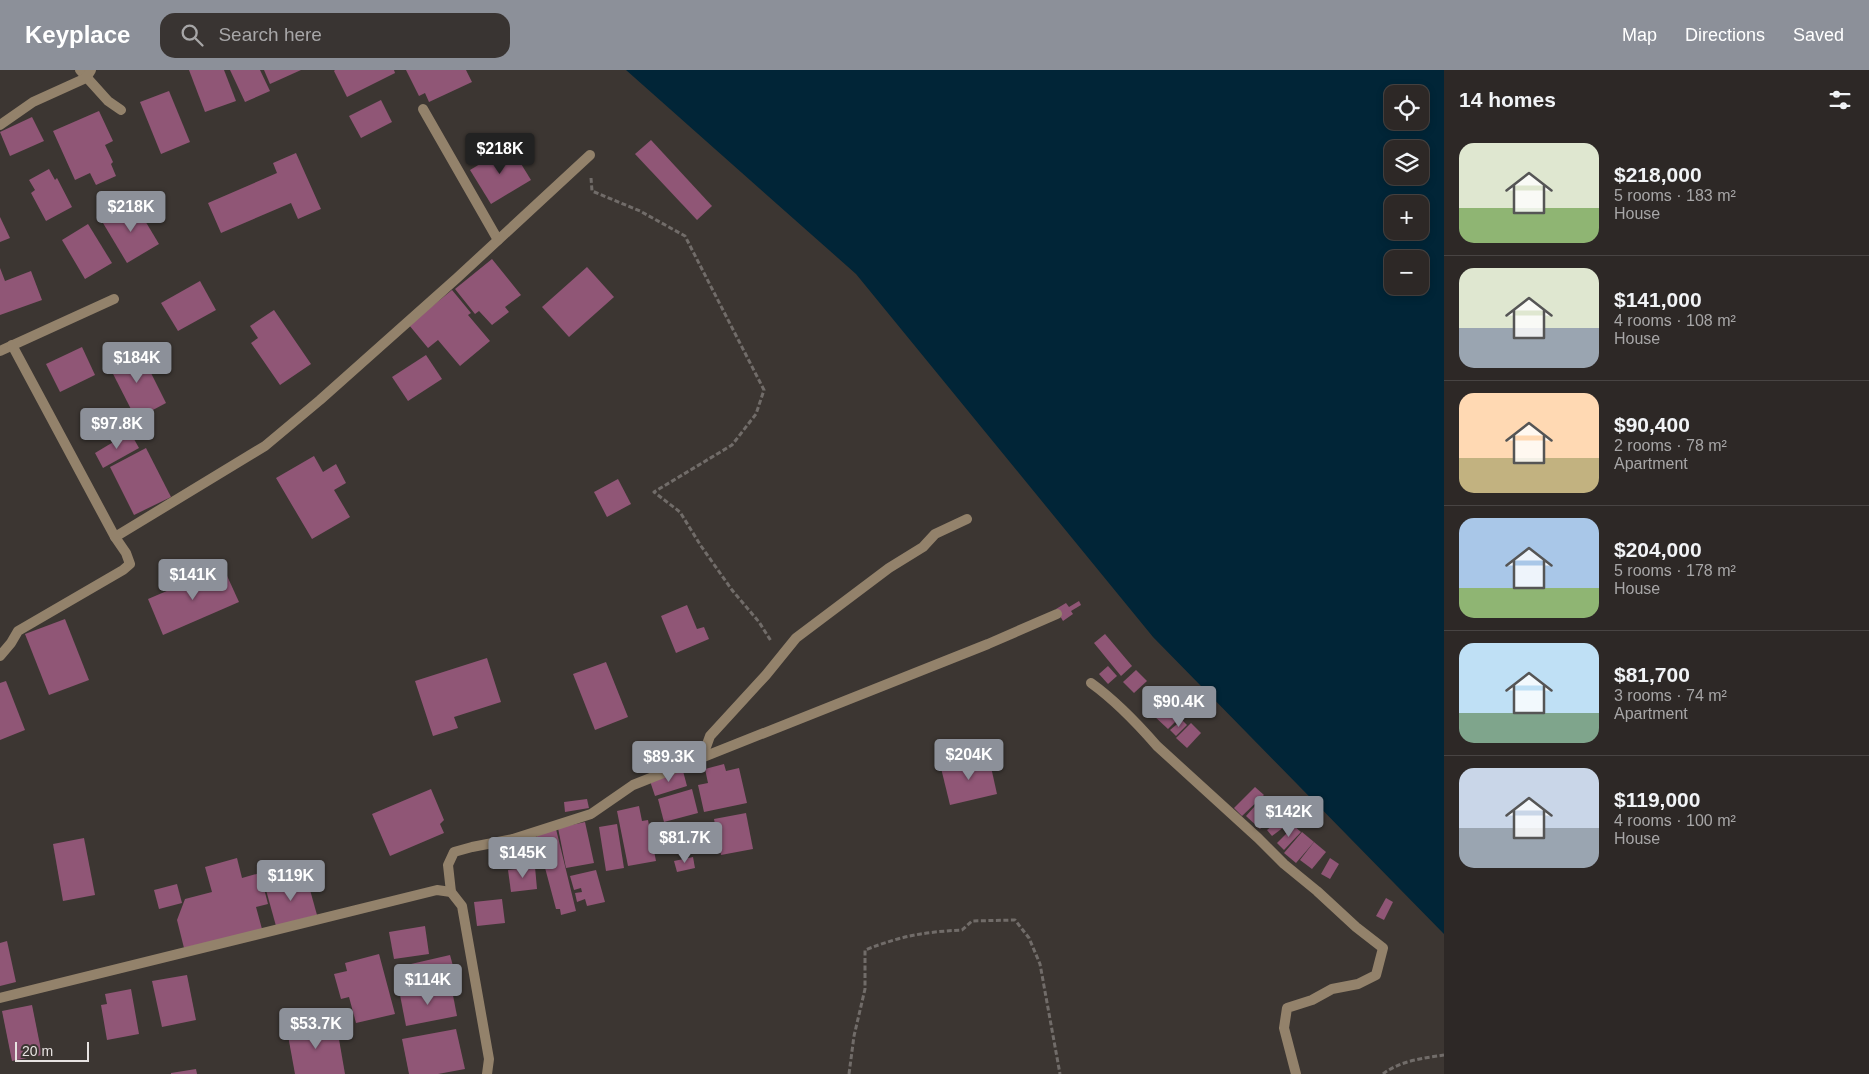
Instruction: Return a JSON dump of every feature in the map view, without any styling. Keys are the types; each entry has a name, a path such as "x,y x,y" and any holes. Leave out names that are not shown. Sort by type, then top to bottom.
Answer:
{"street":[{"path":"0,125 32,102 86,73 108,101 121,110"},
{"path":"423,109 498,240"},
{"path":"115,537 265,446 320,400 590,155"},
{"path":"0,351 114,299"},
{"path":"0,656 18,631 123,570 130,564 126,553 115,537 12,345"},
{"path":"702,758 710,736 796,638 888,568 922,547 935,534 967,519"},
{"path":"487,1074 489,1059 462,906 451,892 448,865 454,852 513,839 591,814 632,785 988,644 1057,614"},
{"path":"1091,683 1107,695 1143,729 1157,746 1284,864 1383,948 1376,976 1358,984 1332,989 1312,1000 1287,1008 1284,1028 1296,1074"},
{"path":"0,998 437,890 451,892"}],"path":[{"path":"590,155 592,191 640,211 684,236 764,390 756,414 732,445 654,492 680,512 700,546 732,590 759,622 781,656"},
{"path":"849,1074 854,1036 865,989 865,950 896,938 930,932 962,930 972,921 1015,920 1029,938 1040,964 1060,1074"},
{"path":"1383,1074 1388,1070 1410,1062 1444,1055"}],"water":[{"path":"626,70 1444,70 1444,934 1153,637 856,274"}],"building":[{"path":"189,70 224,70 236,101 205,112"},
{"path":"230,70 260,70 270,91 245,102"},
{"path":"264,70 301,70 270,84"},
{"path":"335,70 394,70 395,73 347,97"},
{"path":"406,70 466,70 472,82 429,102 425,93 419,96"},
{"path":"169,91 190,142 161,154 140,102"},
{"path":"381,100 392,122 361,138 349,116"},
{"path":"99,111 113,141 105,145 113,162 111,164 116,176 96,185 90,173 75,180 53,131"},
{"path":"32,117 44,141 10,156 0,132"},
{"path":"651,140 712,206 697,220 635,154"},
{"path":"510,146 531,180 491,204 470,170"},
{"path":"296,153 321,209 298,219 291,203 221,233 208,203 277,173 273,163"},
{"path":"49,169 55,180 57,178 72,207 46,221 31,193 35,190 29,180"},
{"path":"135,204 159,244 127,263 103,223"},
{"path":"0,217 10,238 0,242"},
{"path":"88,224 112,263 85,279 62,240"},
{"path":"492,259 521,295 505,307 509,312 492,325 479,311 475,314 455,289"},
{"path":"587,267 614,297 569,337 542,307"},
{"path":"0,268 5,281 31,271 42,300 0,315"},
{"path":"200,281 216,310 178,331 161,303"},
{"path":"452,290 471,313 468,315 490,341 460,366 438,340 428,348 409,325"},
{"path":"274,310 311,364 280,385 251,343 258,338 250,326"},
{"path":"82,347 95,375 60,392 46,364"},
{"path":"139,349 166,403 136,419 108,364"},
{"path":"426,355 442,379 408,401 392,377"},
{"path":"130,432 139,448 103,468 95,453"},
{"path":"146,448 171,497 134,515 110,467"},
{"path":"314,456 323,472 336,464 346,483 334,490 350,517 312,539 276,478"},
{"path":"618,479 631,504 607,517 594,492"},
{"path":"223,567 239,602 163,635 148,599"},
{"path":"1079,601 1081,605 1071,611 1073,614 1063,621 1056,609 1066,603 1069,607"},
{"path":"687,605 697,629 704,627 709,639 676,653 661,616"},
{"path":"65,619 89,680 49,695 25,634"},
{"path":"1105,634 1132,666 1121,676 1094,643"},
{"path":"487,658 501,702 454,717 458,728 433,736 415,681"},
{"path":"606,662 628,717 595,730 573,674"},
{"path":"1108,666 1117,676 1108,684 1099,674"},
{"path":"1136,670 1147,681 1134,693 1123,682"},
{"path":"6,681 25,730 0,740 0,683"},
{"path":"1166,703 1180,717 1168,729 1153,715"},
{"path":"1182,720 1187,725 1176,736 1170,730"},
{"path":"1191,723 1201,733 1187,748 1176,738"},
{"path":"989,758 997,794 950,805 941,768"},
{"path":"724,764 726,771 739,768 747,803 704,812 698,785 708,783 705,769"},
{"path":"683,771 687,786 655,796 650,781"},
{"path":"1255,787 1264,795 1242,816 1234,808"},
{"path":"431,789 444,820 440,824 444,833 390,856 372,814"},
{"path":"692,789 698,813 664,822 658,799"},
{"path":"1263,797 1278,810 1260,829 1246,816"},
{"path":"587,799 589,808 565,812 564,802"},
{"path":"639,806 642,821 648,820 656,861 628,866 617,811"},
{"path":"746,813 753,849 721,855 714,819"},
{"path":"1283,817 1288,824 1272,836 1267,830"},
{"path":"585,822 594,863 566,868 558,828"},
{"path":"617,824 624,868 606,871 599,827"},
{"path":"1294,826 1301,832 1284,850 1277,843"},
{"path":"556,829 576,911 561,915 560,909 556,909 536,834"},
{"path":"1302,832 1314,842 1296,863 1284,853"},
{"path":"84,838 95,895 63,901 53,844"},
{"path":"1314,842 1326,852 1312,869 1300,860"},
{"path":"693,857 695,868 677,872 674,861"},
{"path":"237,858 242,878 260,873 268,904 256,907 262,929 184,948 177,920 185,899 212,892 205,867"},
{"path":"1330,858 1339,864 1330,879 1321,874"},
{"path":"535,867 537,889 511,892 508,870"},
{"path":"596,870 605,902 587,906 585,899 577,902 575,893 582,892 581,888 574,890 570,876"},
{"path":"307,879 317,915 276,926 266,890"},
{"path":"177,884 182,903 159,909 154,890"},
{"path":"1386,898 1393,902 1384,920 1376,916"},
{"path":"502,899 505,923 477,926 474,902"},
{"path":"425,926 429,954 394,959 389,932"},
{"path":"7,941 16,982 0,986 0,943"},
{"path":"379,954 395,1014 356,1023 349,997 341,999 334,974 347,971 345,963"},
{"path":"450,955 456,977 416,987 411,964"},
{"path":"187,975 196,1020 162,1027 152,981"},
{"path":"451,985 457,1016 406,1026 400,995"},
{"path":"131,989 139,1034 107,1040 101,1005 107,1004 105,994"},
{"path":"32,1005 42,1055 12,1061 2,1011"},
{"path":"336,1022 345,1074 295,1074 287,1030"},
{"path":"456,1029 465,1069 438,1074 409,1074 402,1039"},
{"path":"196,1069 197,1074 171,1074 171,1073"}]}
